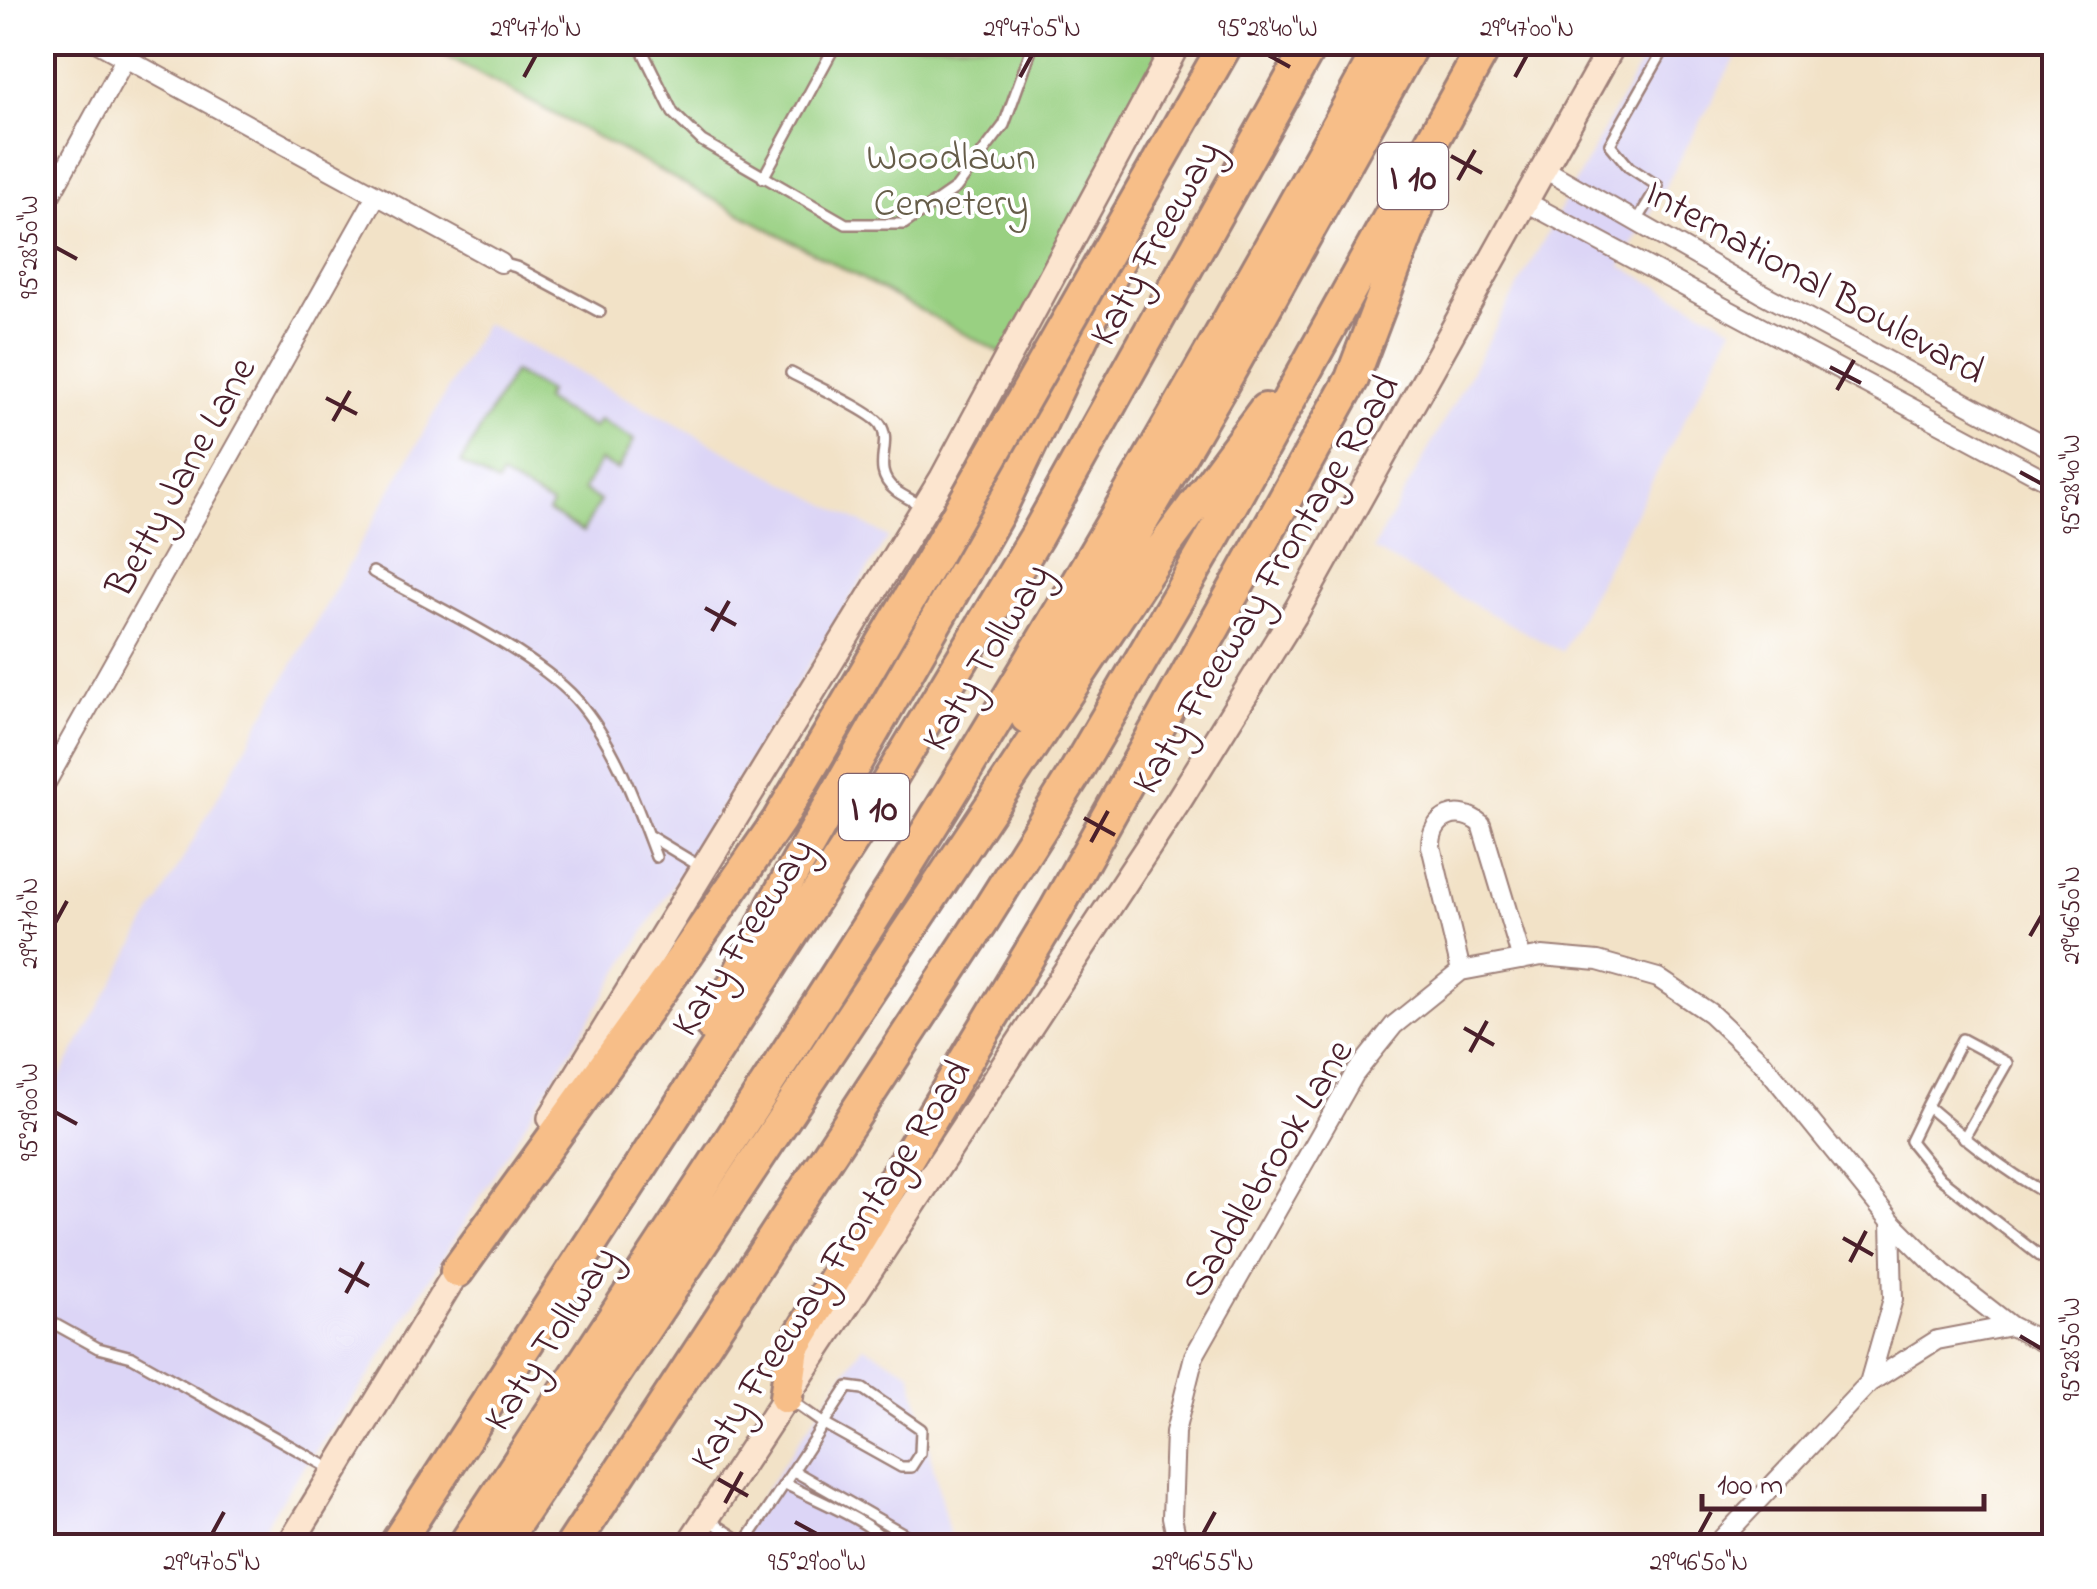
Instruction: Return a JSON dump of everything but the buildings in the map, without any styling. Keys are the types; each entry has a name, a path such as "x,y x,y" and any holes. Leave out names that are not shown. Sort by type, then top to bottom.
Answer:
{"highway":[{"path":"647,1160 772,908 998,512 1137,222 1215,42"},
{"path":"457,1270 779,820 1227,42"},
{"name":"Katy Freeway","path":"396,1546 790,942 1008,583 1312,42"},
{"name":"Katy Tollway","path":"464,1546 948,797 1126,502 1291,214 1384,42"},
{"path":"818,1069 1222,384 1413,42"},
{"name":"I 10","path":"572,1546 1072,778 1192,574 1486,42"},
{"path":"786,1397 794,1348 1056,910 1352,378 1460,94"},
{"path":"818,1069 1160,552 1339,310"},
{"name":"Katy Tollway","path":"500,1546 818,1069"}],"main road":[{"path":"297,1540 457,1270 925,507 1178,42"},
{"name":"Katy Freeway Frontage Road","path":"688,1546 1258,674 1381,465 1614,42"}],"street":[{"path":"96,42 501,263"},
{"path":"42,211 125,59"},
{"name":"International Boulevard","path":"1546,170 1762,293 2054,450"},
{"name":"Betty Jane Lane","path":"42,790 376,196"},
{"name":"International Boulevard","path":"1528,203 2054,484"},
{"path":"1644,265 1660,235"},
{"path":"1747,319 1762,293"},
{"path":"1936,420 1951,394"},
{"path":"1461,971 1430,846 1438,822 1452,814 1468,815 1481,824 1522,960"},
{"name":"Saddlebrook Lane","path":"1178,1546 1172,1517 1174,1432 1194,1356 1354,1075 1394,1025 1461,971 1542,956 1598,961 1658,978 1710,1013 1763,1063 1891,1221 1943,1273 2011,1326 2054,1348"},
{"path":"1869,1382 1893,1299 1891,1221"},
{"path":"1715,1546 1869,1382 1937,1340 2011,1326"}],"lane":[{"path":"638,42 672,113 702,141 846,224 904,224 956,188 1004,125 1034,42"},
{"path":"763,178 837,42"},
{"path":"1637,222 1658,186 1629,167 1610,144 1668,42"},
{"path":"501,263 516,267 600,312"},
{"path":"791,373 878,421 885,437 880,458 884,475 893,489 925,507"},
{"path":"373,572 498,643 552,678 576,700 596,726 621,772 656,857"},
{"path":"648,835 704,869"},
{"path":"1964,1138 2007,1063 1962,1039 1910,1141 1940,1178 2054,1267"},
{"path":"1927,1106 2022,1181 2054,1198"},
{"path":"42,1316 98,1348 132,1357 335,1471"},
{"path":"707,1518 746,1545 794,1472 824,1424 848,1387 863,1389 921,1429 920,1453 911,1467 900,1467 824,1424 786,1397"},
{"path":"794,1472 920,1543 918,1546"},
{"path":"786,1484 863,1524 888,1546"}],"shaded area":[{"path":"1652,43 1744,43 1621,266 1733,327 1562,652 1373,550"},
{"path":"485,323 888,537 370,1375 252,1546 73,1546 43,1534 43,1107"},
{"path":"863,1346 911,1372 952,1546 728,1546"}],"green space":[{"name":"Woodlawn Cemetery","path":"421,43 1178,43 1008,357"},
{"path":"513,372 548,392 544,400 594,428 599,420 634,440 618,470 600,461 583,490 600,501 583,532 548,512 552,505 501,476 497,484 461,463"}]}
